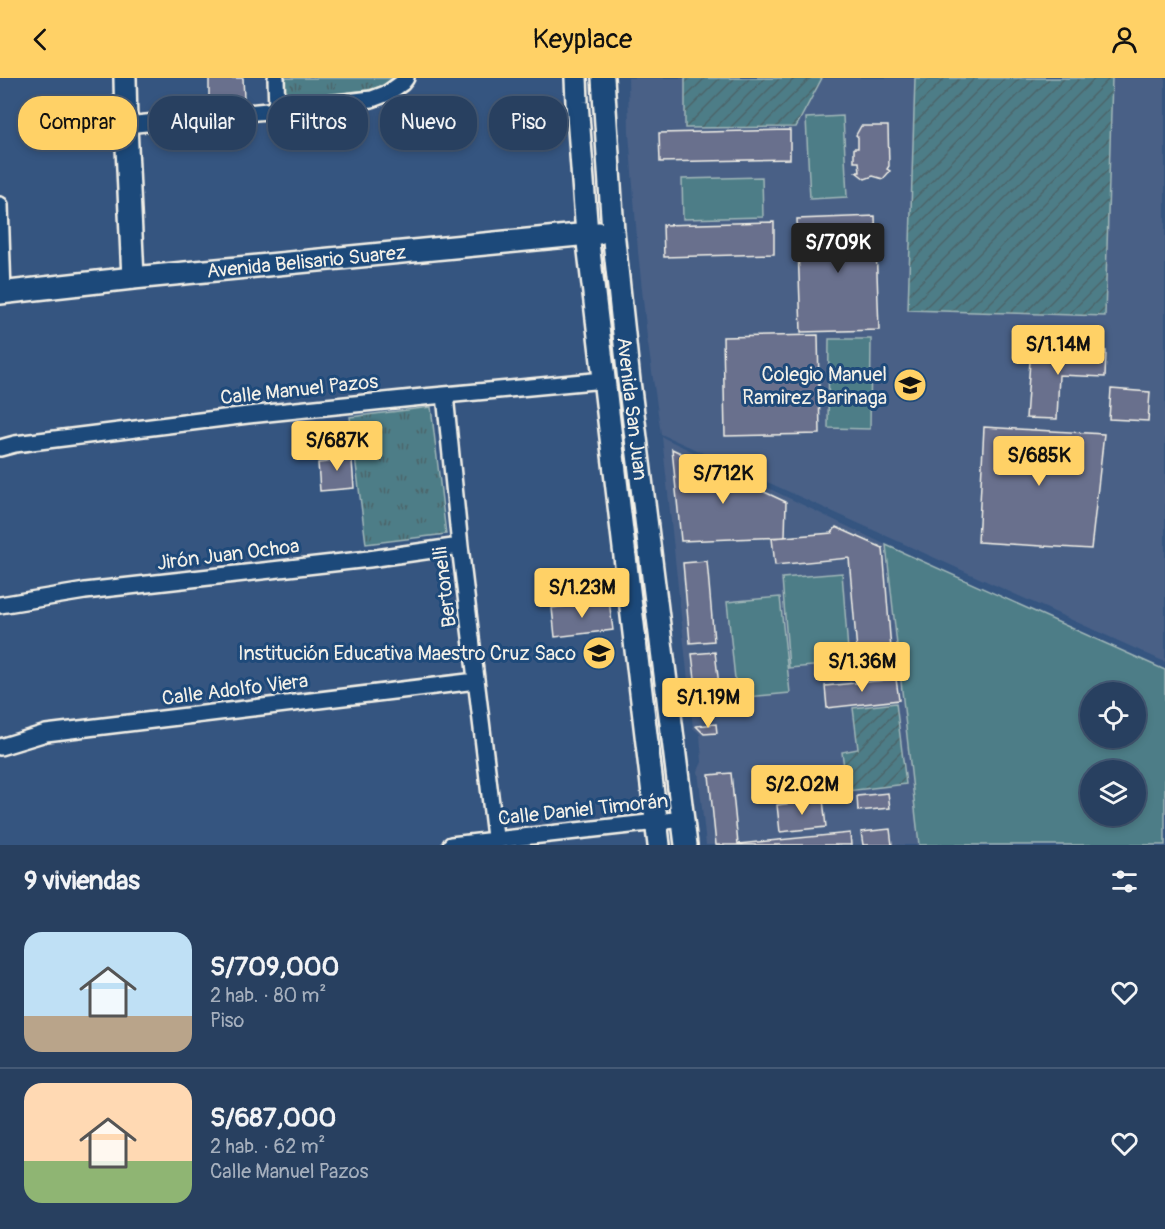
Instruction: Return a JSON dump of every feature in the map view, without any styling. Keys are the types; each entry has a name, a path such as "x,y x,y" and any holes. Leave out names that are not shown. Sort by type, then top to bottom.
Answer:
{"main road":[{"path":"126,78 126,96"},
{"name":"Avenida San Juan","path":"576,78 587,234 658,845"},
{"name":"Avenida San Juan","path":"603,78 612,231 687,845"},
{"path":"127,150 133,278"},
{"name":"Avenida Belisario Suarez","path":"1,292 612,231"}],"street":[{"path":"276,78 277,96"},
{"path":"368,99 388,93 402,84 406,78"},
{"path":"137,124 268,111"},
{"path":"0,205 1,292"},
{"name":"Calle Manuel Pazos","path":"0,448 15,444 237,417 604,380"},
{"name":"Bertonelli","path":"445,395 460,546 496,843"},
{"name":"Jirón Juan Ochoa","path":"0,605 85,591 369,559 460,546"},
{"name":"Calle Adolfo Viera","path":"0,747 46,733 476,681"},
{"name":"Calle Daniel Timorán","path":"451,845 496,843 684,819"}],"shaded area":[{"name":"Colegio Manuel Ramirez Barinaga","path":"628,78 1165,78 1165,662 661,434 638,252 629,133"},
{"path":"662,437 886,545 919,845 706,845 698,771 702,762 700,734 693,728"}],"green space":[{"path":"283,78 396,78 388,84 368,90 312,96 284,96"},
{"path":"685,78 822,78 796,127 685,128"},
{"path":"915,78 1112,78 1105,316 908,310"},
{"path":"843,116 847,197 810,199 806,118"},
{"path":"762,177 763,217 683,219 682,179"},
{"path":"829,339 871,339 870,429 828,428"},
{"path":"431,407 446,534 366,544 350,417"},
{"path":"886,545 1165,670 1165,845 919,845"},
{"path":"842,573 849,663 789,668 782,578"},
{"path":"780,597 790,693 737,698 727,602"},
{"path":"896,703 906,784 847,791 842,752 858,749 853,708"}],"building":[{"path":"209,78 243,78 244,96 209,96"},
{"path":"861,126 888,126 889,166 887,169 890,171 883,179 873,176 865,179 856,172 860,172 859,162 854,162 854,148 858,148 856,135"},
{"path":"790,130 790,159 660,162 659,133"},
{"path":"875,216 879,330 801,332 797,219"},
{"path":"774,222 774,254 664,257 663,225"},
{"path":"818,335 820,434 725,436 723,337"},
{"path":"1031,347 1106,351 1105,377 1059,375 1057,419 1026,418"},
{"path":"1111,389 1150,392 1148,421 1109,419"},
{"path":"984,427 1104,434 1091,549 978,542"},
{"path":"351,446 354,488 320,491 318,463 337,461 335,448"},
{"path":"672,449 786,502 785,537 681,541"},
{"path":"836,527 883,548 892,662 858,663 849,558 775,565 772,538 832,533"},
{"path":"707,561 714,641 690,643 683,563"},
{"path":"609,601 613,630 555,637 552,608"},
{"path":"715,652 722,710 699,712 692,654"},
{"path":"896,679 899,700 827,708 825,686"},
{"path":"716,724 717,733 704,734 696,726"},
{"path":"731,773 738,844 850,833 851,845 716,845 709,775"},
{"path":"888,793 890,808 858,811 857,796"},
{"path":"823,799 826,827 780,832 777,805"},
{"path":"890,829 892,845 863,845 861,832"}],"place":[{"name":"Colegio Manuel Ramirez Barinaga","path":"910,385"},
{"name":"Institución Educativa Maestro Cruz Saco","path":"599,653"}]}
